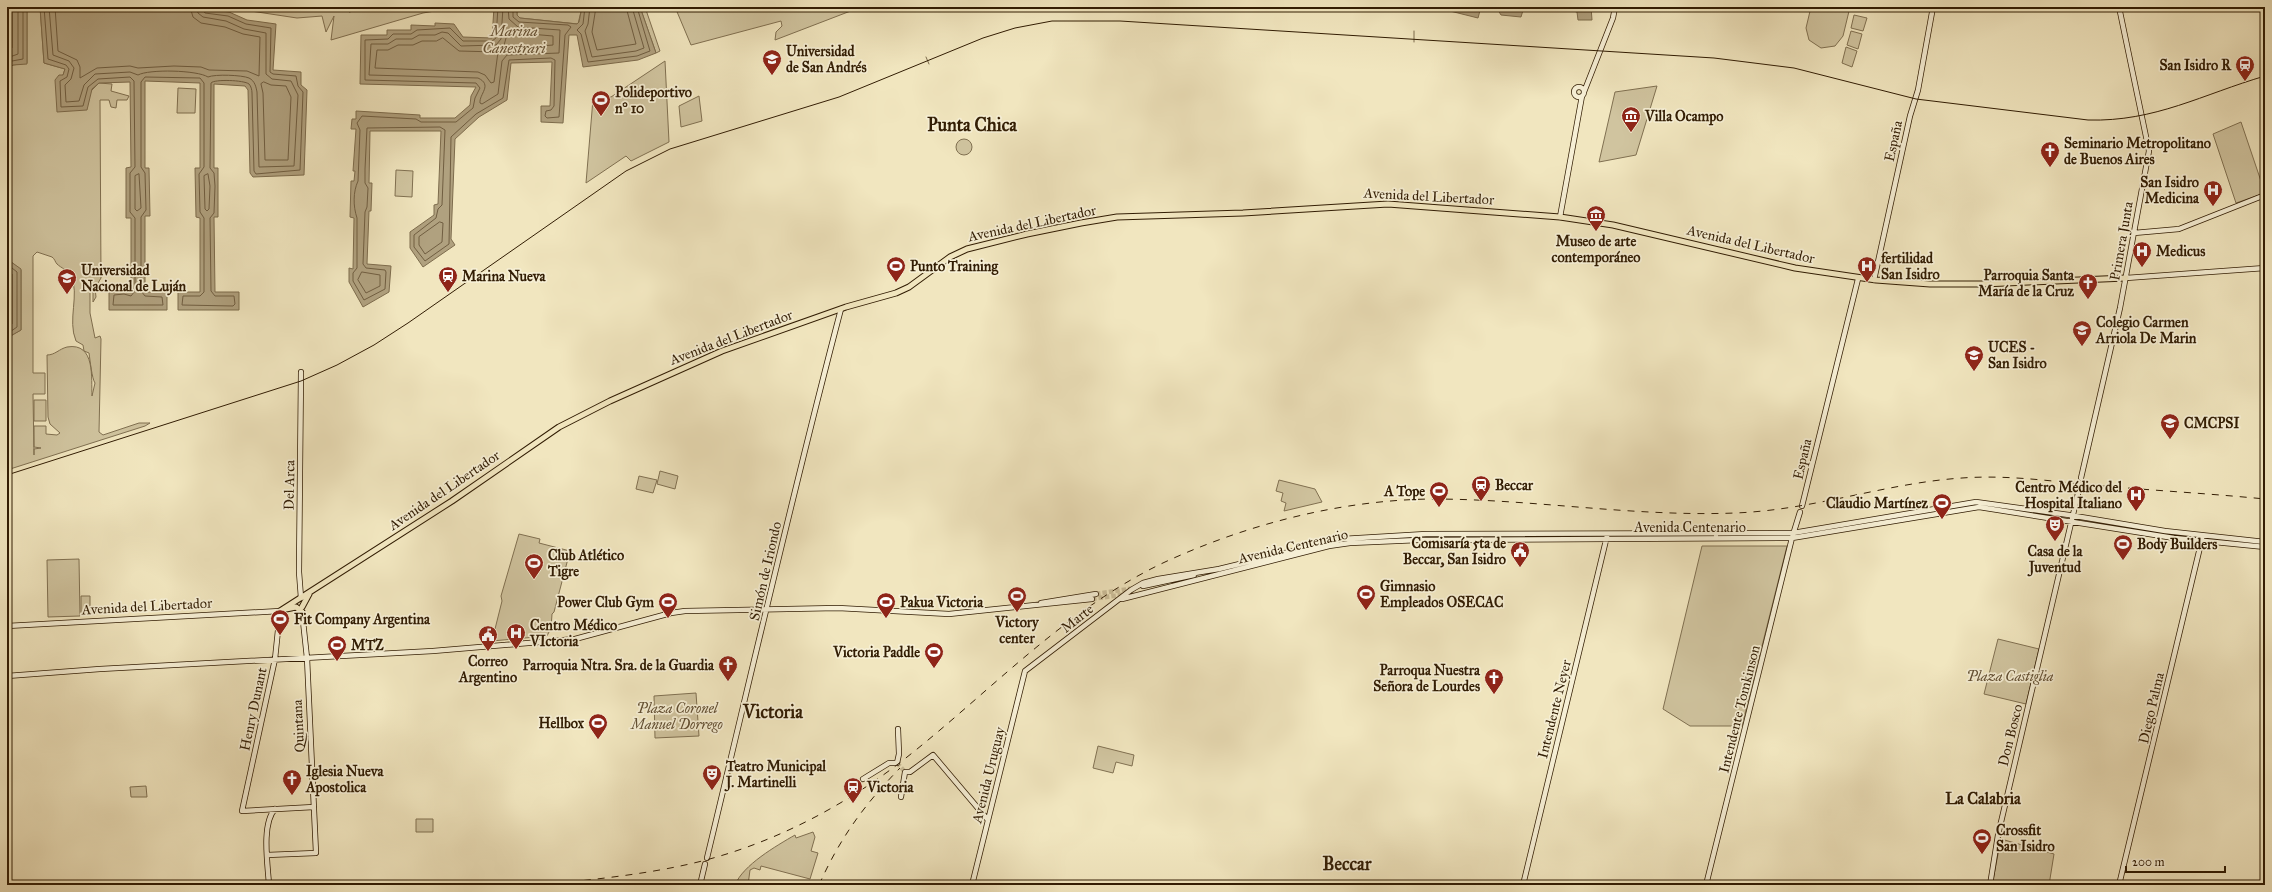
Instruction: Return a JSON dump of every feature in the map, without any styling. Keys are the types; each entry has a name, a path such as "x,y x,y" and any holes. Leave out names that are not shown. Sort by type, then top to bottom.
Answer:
{"main road":[{"name":"Avenida del Libertador","path":"280,611 452,501 569,421 722,351 841,309 909,287 950,257 982,244 1117,217 1247,213 1388,204 1560,217 1631,228 1795,268 1858,279 1930,284 1979,284 2126,278"},
{"path":"280,611 296,607 302,610 309,593"},
{"name":"Quintana","path":"301,598 302,610"}],"street":[{"path":"1560,217 1582,92 1589,83 1613,18 1615,7"},
{"name":"España","path":"1874,280 1910,116 1918,90 1933,7"},
{"name":"Primera Junta","path":"2081,478 2109,362 2149,150 2119,7"},
{"path":"2134,233 2179,229 2265,195"},
{"path":"2126,278 2265,268"},
{"name":"España","path":"1803,503 1806,484 1858,279"},
{"name":"Simón de Iriondo","path":"706,858 768,608 809,432 841,309"},
{"name":"Del Arca","path":"301,372 299,572 301,598"},
{"path":"2072,518 2079,489"},
{"name":"Avenida Centenario","path":"1116,601 1133,593 1142,585 1195,571 1219,569 1349,538 1420,534 1793,536 1975,507 2072,518 2265,547"},
{"path":"1793,536 1800,512"},
{"name":"Don Bosco","path":"1990,885 1998,835 2072,518"},
{"name":"Avenida Centenario","path":"1716,536 1717,529 1722,528 1730,529 1738,533 1793,536"},
{"name":"Avenida Centenario","path":"1133,593 1180,586 1218,574 1350,543 1607,536"},
{"name":"Intendente Neyer","path":"1523,885 1607,536"},
{"name":"Intendente Tomkinson","path":"1706,885 1793,536"},
{"name":"Avenida Centenario","path":"2202,538 2265,542"},
{"name":"Diego Palma","path":"2119,885 2202,538"},
{"path":"7,676 275,659 433,651 575,639 677,612 768,608 838,608 939,614 1039,604 1096,594"},
{"path":"1039,604 1048,605 1092,599"},
{"name":"Marte","path":"1025,671 1116,601"},
{"name":"Quintana","path":"267,855 316,853 307,658 302,610"},
{"name":"Avenida del Libertador","path":"7,626 280,611"},
{"name":"Henry Dunant","path":"266,810 242,811 275,659 280,611"},
{"name":"Avenida Uruguay","path":"972,885 1025,671"},
{"path":"863,779 889,763 897,764 899,754 898,729"},
{"path":"901,798 905,772 910,772 933,755 988,820"},
{"path":"266,810 314,807"},
{"path":"269,885 267,855 268,831 270,815 275,809"},
{"path":"266,810 270,815"},
{"path":"700,885 705,864"}],"green space":[{"path":"27,7 40,7 44,63 65,69 63,75 91,91 99,83 112,84 111,91 129,96 127,100 117,100 116,108 111,107 109,100 100,100 101,278 95,288 96,297 93,302 93,293 90,289 90,313 95,338 100,336 101,339 99,432 103,435 139,423 150,423 145,426 7,470 7,338 21,330 21,270 7,259 7,91 10,67 13,65 27,63","holes":["37,252 52,257 57,264 71,276 74,291 74,333 76,341 83,345 84,351 89,353 95,383 92,396 90,363 83,350 76,347 67,347 47,355 48,417 50,424 60,433 57,435 46,434 46,426 34,426 34,447 41,448 34,449 34,455 33,394 45,394 45,373 33,373 33,256"]},
{"path":"241,7 367,7 349,12 374,7 458,7 423,13 331,40 334,16 326,32 322,16 297,18 244,10"},
{"path":"517,7 582,7 578,24 520,18 517,15"},
{"path":"640,7 645,7 660,51 656,53"},
{"path":"675,7 861,7 775,40 776,32 782,26 781,21 691,45"},
{"path":"1811,7 1850,7 1843,36 1835,46 1821,48 1809,40 1806,28"},
{"path":"1854,15 1867,18 1863,31 1851,28"},
{"path":"1851,31 1862,34 1858,49 1847,45"},
{"path":"1846,47 1857,51 1852,67 1842,63"},
{"path":"665,61 669,142 631,161 626,156 586,183 593,99 597,97 611,97"},
{"name":"Villa Ocampo","path":"1657,86 1636,155 1599,162 1615,92"},
{"path":"178,88 196,89 195,113 177,113"},
{"path":"699,96 702,121 681,127 679,106"},
{"path":"2241,122 2265,193 2236,203 2213,134"},
{"path":"961,139 967,139 972,144 970,153 967,155 961,155 956,150 956,144"},
{"path":"396,170 413,171 412,197 395,196"},
{"path":"34,400 46,400 46,421 34,421"},
{"path":"660,471 678,476 675,489 657,484"},
{"path":"639,476 657,480 653,493 636,489"},
{"path":"1279,480 1315,489 1322,502 1284,511 1286,503 1281,501 1283,493 1276,491"},
{"name":"Club Atlético Tigre","path":"519,534 540,539 539,543 570,551 554,612 552,614 551,628 547,636 492,641 502,601 501,596"},
{"path":"1702,546 1787,546 1742,726 1690,726 1663,709"},
{"path":"79,559 80,616 48,617 47,560"},
{"path":"81,596 90,596 90,615 81,615"},
{"name":"Plaza Castiglia","path":"1998,639 2039,649 2026,704 1984,694"},
{"name":"Plaza Coronel Manuel Dorrego","path":"696,693 699,736 655,738 654,696"},
{"path":"1098,746 1134,755 1132,766 1116,762 1113,773 1093,768"},
{"path":"146,786 147,797 131,797 130,787"},
{"path":"416,819 433,819 433,832 416,832"},
{"path":"813,832 815,837 811,851 818,853 810,879 761,866 760,870 754,868 750,870 748,885 735,885 745,870 752,863 770,850 795,835 796,838"},
{"path":"2001,839 2054,854 2049,885 1992,885"}],"water":[{"path":"7,7 27,7 27,64 13,65 11,67 7,91"},
{"path":"40,7 191,7 229,12 247,20 276,24 273,70 301,72 301,85 307,90 304,175 253,177 250,173 248,90 245,86 214,84 214,168 218,168 218,217 214,217 215,292 239,292 239,310 178,310 178,292 200,292 200,218 196,217 195,168 200,168 200,83 145,81 145,168 149,168 150,216 145,216 145,292 167,292 167,310 109,310 109,291 131,291 131,218 126,218 126,168 131,167 130,82 99,83 92,89 87,110 57,112 55,80 59,75 63,75 65,69 44,63"},
{"name":"Marina Canestrari","path":"494,7 517,7 517,15 520,18 577,24 579,22 582,7 640,7 656,53 638,60 583,67 577,35 569,35 563,123 541,122 541,106 550,106 552,62 511,63 507,100 479,117 455,139 451,239 455,245 423,267 410,248 410,232 434,215 434,205 438,204 441,131 370,131 369,183 372,183 371,211 369,211 367,264 391,266 389,292 363,307 349,282 349,268 353,269 354,218 350,217 351,181 354,181 355,171 353,171 356,129 351,129 352,119 356,119 356,111 420,115 420,118 455,118 470,105 471,96 476,87 360,84 361,35 387,35 387,30 411,30 411,25 435,26 435,23 454,24 463,37 492,38"},
{"path":"1434,7 1481,7 1478,18"},
{"path":"1496,7 1524,7 1521,17 1501,15"},
{"path":"1557,7 1591,7 1592,20 1578,20 1577,12"},
{"path":"7,259 21,269 21,330 7,338"}],"waterway":[{"path":"1414,31 1414,42"},
{"path":"926,57 929,64"}],"tunnel":[{"path":"2079,489 2081,478"},
{"path":"1096,594 1135,588"},
{"path":"1092,599 1134,593"},
{"path":"897,763 905,772"}],"tram line":[{"path":"7,475 301,381 337,365 374,345 408,323 626,171 670,149 839,97 983,38 1015,28 1052,21 1120,21 1714,58 1794,68 1916,99 2088,120 2112,119 2157,112 2265,76"}],"railway":[{"path":"542,885 604,878 686,865 732,852 784,832 857,793 902,761 1028,654 1094,604 1129,581 1165,562 1229,536 1329,509 1398,500 1432,499 1508,502 1697,514 1735,513 1793,507 1906,485 1977,477 2022,478 2265,499"},
{"path":"819,885 844,837 875,795 900,768"}],"place":[{"name":"Universidad de San Andrés","path":"772,76"},
{"name":"San Isidro R","path":"2245,82"},
{"name":"Polideportivo n° 10","path":"601,117"},
{"name":"Villa Ocampo","path":"1631,133"},
{"name":"Seminario Metropolitano de Buenos Aires","path":"2050,168"},
{"name":"San Isidro Medicina","path":"2213,207"},
{"name":"Museo de arte contemporáneo","path":"1596,232"},
{"name":"Medicus","path":"2142,268"},
{"name":"Punto Training","path":"896,283"},
{"name":"fertilidad San Isidro","path":"1867,283"},
{"name":"Marina Nueva","path":"448,293"},
{"name":"Universidad Nacional de Luján","path":"67,295"},
{"name":"Parroquia Santa María de la Cruz","path":"2088,300"},
{"name":"Colegio Carmen Arriola De Marin","path":"2082,347"},
{"name":"UCES - San Isidro","path":"1974,372"},
{"name":"CMCPSI","path":"2170,440"},
{"name":"Beccar","path":"1481,502"},
{"name":"A Tope","path":"1439,508"},
{"name":"Centro Médico del Hospital Italiano","path":"2136,512"},
{"name":"Claudio Martínez","path":"1942,520"},
{"name":"Casa de la Juventud","path":"2055,542"},
{"name":"Body Builders","path":"2123,561"},
{"name":"Comisaría 5ta de Beccar, San Isidro","path":"1520,568"},
{"name":"Club Atlético Tigre","path":"534,580"},
{"name":"Gimnasio Empleados OSECAC","path":"1366,611"},
{"name":"Victory center","path":"1017,613"},
{"name":"Power Club Gym","path":"668,619"},
{"name":"Pakua Victoria","path":"886,619"},
{"name":"Fit Company Argentina","path":"280,636"},
{"name":"Centro Médico VIctoria","path":"516,650"},
{"name":"Correo Argentino","path":"488,652"},
{"name":"MTZ","path":"337,662"},
{"name":"Victoria Paddle","path":"934,669"},
{"name":"Parroquia Ntra. Sra. de la Guardia","path":"728,682"},
{"name":"Parroqua Nuestra Señora de Lourdes","path":"1494,695"},
{"name":"Hellbox","path":"598,740"},
{"name":"Teatro Municipal J. Martinelli","path":"712,791"},
{"name":"Iglesia Nueva Apostolica","path":"292,796"},
{"name":"Victoria","path":"853,804"},
{"name":"Crossfit San Isidro","path":"1982,855"}],"district":[{"name":"Punta Chica","path":"972,125"},
{"name":"Victoria","path":"773,712"},
{"name":"La Calabria","path":"1983,798"},
{"name":"Beccar","path":"1347,864"}]}
